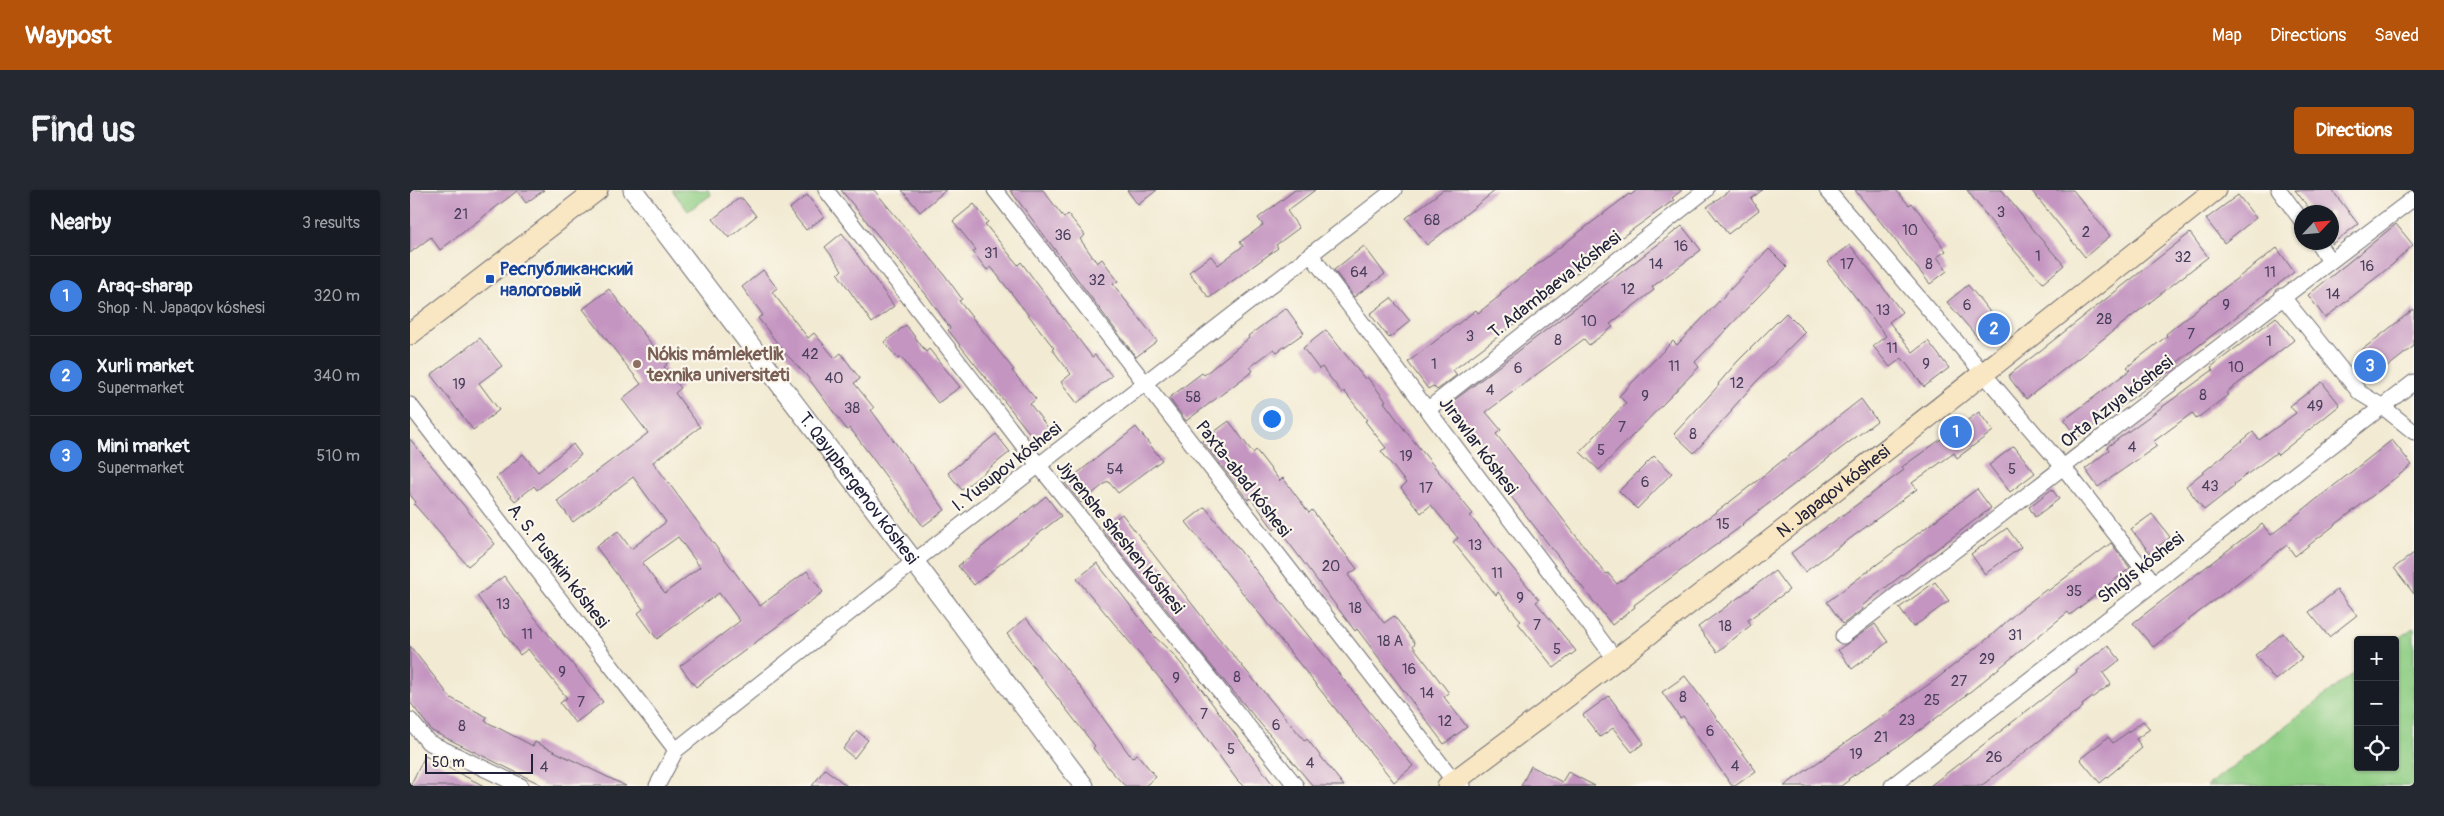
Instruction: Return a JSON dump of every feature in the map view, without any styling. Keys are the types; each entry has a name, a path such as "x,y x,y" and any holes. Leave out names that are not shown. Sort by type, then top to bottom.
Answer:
{"main road":[{"path":"410,334 597,190"},
{"name":"N. Japaqov kóshesi","path":"1455,784 1984,373 2215,190"}],"street":[{"name":"T. Qayıpbergenov kóshesi","path":"633,190 1084,786"},
{"name":"Jiyrenshe sheshen kóshesi","path":"826,190 1039,466 1296,786"},
{"name":"Paxta-abad kóshesi","path":"995,190 1455,784"},
{"name":"I. Yusupov kóshesi","path":"657,786 676,750 915,561 1146,384 1394,190"},
{"name":"T. Adambaeva kóshesi","path":"1427,410 1706,190"},
{"path":"1827,190 2064,468 2153,582"},
{"path":"2279,190 2294,210"},
{"name":"Orta Azıya kóshesi","path":"1843,636 2064,468 2282,296 2414,198"},
{"path":"2322,250 2330,261"},
{"name":"Jırawlar kóshesi","path":"1311,255 1616,660"},
{"path":"2282,296 2360,393 2383,407 2414,432"},
{"name":"Shıǵıs kóshesi","path":"1892,786 2153,582 2414,382"},
{"name":"A. S. Pushkin kóshesi","path":"410,405 676,750"},
{"path":"410,720 428,742 521,786"}],"green space":[{"path":"672,190 708,190 711,195 688,211"},
{"path":"2414,627 2414,786 2207,786 2354,673 2354,771 2399,771 2399,639"}],"building":[{"path":"410,190 544,190 526,203 517,191 440,250 431,237 410,253"},
{"path":"841,190 874,190 944,274 962,299 959,301 1014,370 1012,371 1036,399 1030,404 1049,429 1035,440 948,330 950,328 928,297"},
{"path":"902,190 946,190 920,212"},
{"path":"1010,190 1043,190 1064,218 1068,214 1085,235 1080,239 1097,263 1102,259 1118,281 1113,284 1157,341 1136,357"},
{"path":"1127,190 1157,190 1138,205"},
{"path":"1295,190 1315,190 1287,211 1299,228 1276,245 1278,248 1209,298 1189,272 1211,256 1218,265 1243,246 1240,242 1263,225 1258,218"},
{"path":"1443,190 1496,190 1427,245 1406,218"},
{"path":"1637,190 1682,190 1672,198 1674,200 1615,242 1550,294 1552,296 1453,370 1457,375 1437,390 1433,386 1428,389 1408,362 1476,310 1478,313 1501,295 1500,293 1629,194 1631,195"},
{"path":"1730,190 1762,190 1751,199 1759,210 1728,234 1707,207"},
{"path":"1855,190 1896,190 1909,205 1912,203 1937,235 1935,236 1946,251 1937,257 1947,271 1930,284"},
{"path":"1967,190 2002,190 2032,229 2064,265 2043,283 2005,240"},
{"path":"2031,190 2073,190 2110,236 2085,257"},
{"path":"2295,190 2332,190 2358,224 2339,239 2339,205 2307,205"},
{"path":"807,195 824,217 806,230 789,209"},
{"path":"2238,195 2256,218 2224,243 2206,219"},
{"path":"738,199 743,199 756,216 729,238 713,219"},
{"path":"974,204 988,222 985,224 1018,265 1021,262 1092,357 1095,355 1112,376 1077,403 1061,382 1071,374 1052,349 1054,348 991,267 987,270 973,252 976,250 953,221"},
{"path":"2396,224 2413,245 2392,265 2325,318 2308,295"},
{"path":"1682,226 1701,250 1652,287 1654,290 1610,324 1613,327 1589,345 1584,339 1486,412 1501,430 1496,434 1606,574 1608,573 1617,584 1731,501 1861,399 1877,421 1743,525 1634,605 1635,607 1612,625 1487,466 1493,461 1448,405"},
{"path":"842,233 894,306 872,323 838,274 842,270 825,247"},
{"path":"2190,233 2208,257 2026,399 2008,376"},
{"path":"1850,245 1902,312 1889,322 1913,352 1928,341 1949,368 1924,387 1902,358 1890,367 1873,346 1886,336 1828,262"},
{"path":"1364,246 1385,274 1354,297 1334,270"},
{"path":"2277,248 2294,272 2175,364 2177,366 2077,438 2064,420 2130,370 2127,367 2167,336 2166,334"},
{"path":"1769,249 1787,267 1695,362 1699,367 1599,470 1580,452 1626,403 1619,396 1673,341 1677,345"},
{"path":"763,270 777,288 772,292 808,338 814,333 835,358 841,353 860,379 854,383 874,408 871,410 945,510 923,526 850,428 847,430 806,375 785,353 758,318 763,315 742,287"},
{"path":"1968,285 1999,323 1979,339 1947,302"},
{"path":"609,289 667,364 664,367 681,388 675,393 700,427 653,462 760,606 807,571 823,592 696,687 680,666 740,621 719,593 657,639 638,613 643,609 596,547 618,531 631,549 666,522 633,477 573,522 557,501 648,433 622,399 641,384 583,309","holes":["678,537 700,567 665,593 642,563"]},
{"path":"1391,298 1410,321 1389,338 1370,314"},
{"path":"1286,308 1304,333 1277,352 1274,349 1250,367 1253,371 1186,421 1169,398 1202,373 1204,375 1249,338 1248,336"},
{"path":"2414,309 2414,346 2372,379 2354,356"},
{"path":"1786,313 1805,332 1756,382 1694,453 1674,434 1719,385 1737,362"},
{"path":"2276,317 2294,340 2196,419 2192,413 2153,442 2157,446 2098,487 2085,469 2109,450 2107,447 2213,370 2211,367"},
{"path":"906,325 926,352 929,349 960,387 938,403 901,357 898,359 884,342"},
{"path":"1326,330 1365,379 1367,377 1386,401 1384,402 1404,429 1473,514 1470,516 1539,600 1536,602 1576,651 1554,668 1518,623 1521,621 1498,592 1496,595 1453,542 1458,538 1431,505 1421,513 1401,488 1406,483 1381,451 1386,448 1365,421 1367,420 1344,391 1342,393 1322,367 1319,369 1303,348"},
{"path":"480,338 502,366 479,383 499,410 473,430 431,375"},
{"path":"2322,382 2340,405 2278,455 2276,453 2234,484 2235,486 2204,510 2186,486 2253,432 2259,440 2296,413 2290,406"},
{"path":"1979,412 1993,431 1957,458 1954,453 1912,483 1917,489 1805,572 1791,553 1904,470 1902,467"},
{"path":"1229,421 1253,453 1256,450 1280,481 1283,478 1309,513 1312,510 1357,569 1348,575 1384,623 1394,616 1415,643 1413,646 1449,693 1444,697 1467,727 1444,744 1357,629 1355,631 1277,527 1274,530 1251,498 1248,500 1202,441"},
{"path":"1136,427 1162,460 1118,493 1108,481 1081,503 1065,483"},
{"path":"996,434 1010,452 962,490 948,473"},
{"path":"410,439 495,544 468,566 414,504 416,502 410,495"},
{"path":"2392,440 2412,465 2295,556 2287,545 2153,647 2133,623 2262,524 2271,535"},
{"path":"573,444 581,455 537,490 534,486 515,501 496,478 523,454 538,472"},
{"path":"2014,446 2035,473 2010,492 1989,465"},
{"path":"1654,456 1672,473 1637,509 1619,491"},
{"path":"1977,489 1991,508 1877,594 1862,606 1863,609 1843,624 1827,602"},
{"path":"2052,489 2059,499 2035,517 2029,507"},
{"path":"1046,496 1061,516 974,585 958,566"},
{"path":"1205,507 1413,766 1394,782 1186,522"},
{"path":"1122,514 1217,636 1305,741 1307,739 1344,786 1313,786 1215,670 1102,529"},
{"path":"2152,514 2170,537 2150,553 2131,529"},
{"path":"2007,528 2021,547 1985,574 1971,554"},
{"path":"2111,543 2130,568 2070,615 2068,612 1955,704 1904,742 1848,779 1841,786 1784,786 1935,680 1992,635 2018,611 2047,589 2048,591"},
{"path":"2414,553 2414,594 2394,568"},
{"path":"1097,563 1155,637 1173,654 1199,686 1274,786 1243,786 1237,780 1182,705 1077,579"},
{"path":"1775,571 1789,590 1748,620 1751,625 1717,652 1698,627"},
{"path":"504,576 603,702 575,723 560,703 567,698 528,649 520,655 477,596"},
{"path":"1935,582 1949,601 1913,627 1899,608"},
{"path":"2337,590 2357,615 2329,637 2309,612"},
{"path":"1026,618 1079,685 1132,758 1137,754 1156,777 1145,786 1125,786 1111,771 1093,748 1095,746 1007,634"},
{"path":"1875,624 1888,642 1852,669 1838,650"},
{"path":"2283,633 2302,658 2275,680 2255,655"},
{"path":"2108,645 2120,660 2103,673 2111,684 2082,705 2083,707 1981,786 1930,786 2077,672 2076,670"},
{"path":"410,646 451,698 487,717 485,721 533,746 535,742 626,786 544,786 432,731 410,702"},
{"path":"1685,676 1756,771 1735,786 1732,786 1683,716 1680,718 1662,692"},
{"path":"1609,696 1644,743 1632,752 1613,728 1600,737 1583,715"},
{"path":"2143,721 2150,729 2136,739 2142,748 2100,783 2080,759 2108,737 2113,743"},
{"path":"857,731 868,740 854,758 843,749"},
{"path":"425,756 484,786 410,786"},
{"path":"1531,766 1562,782 1568,772 1595,786 1521,786"},
{"path":"825,769 847,786 812,786"}],"place":[{"name":"Республиканский налоговый","path":"490,279"},
{"name":"Xurli market","path":"1994,329"},
{"name":"Nókis mámleketlik texnika universiteti","path":"637,364"},
{"name":"Mini market","path":"2370,366"},
{"name":"Araq-sharap","path":"1956,432"}]}
